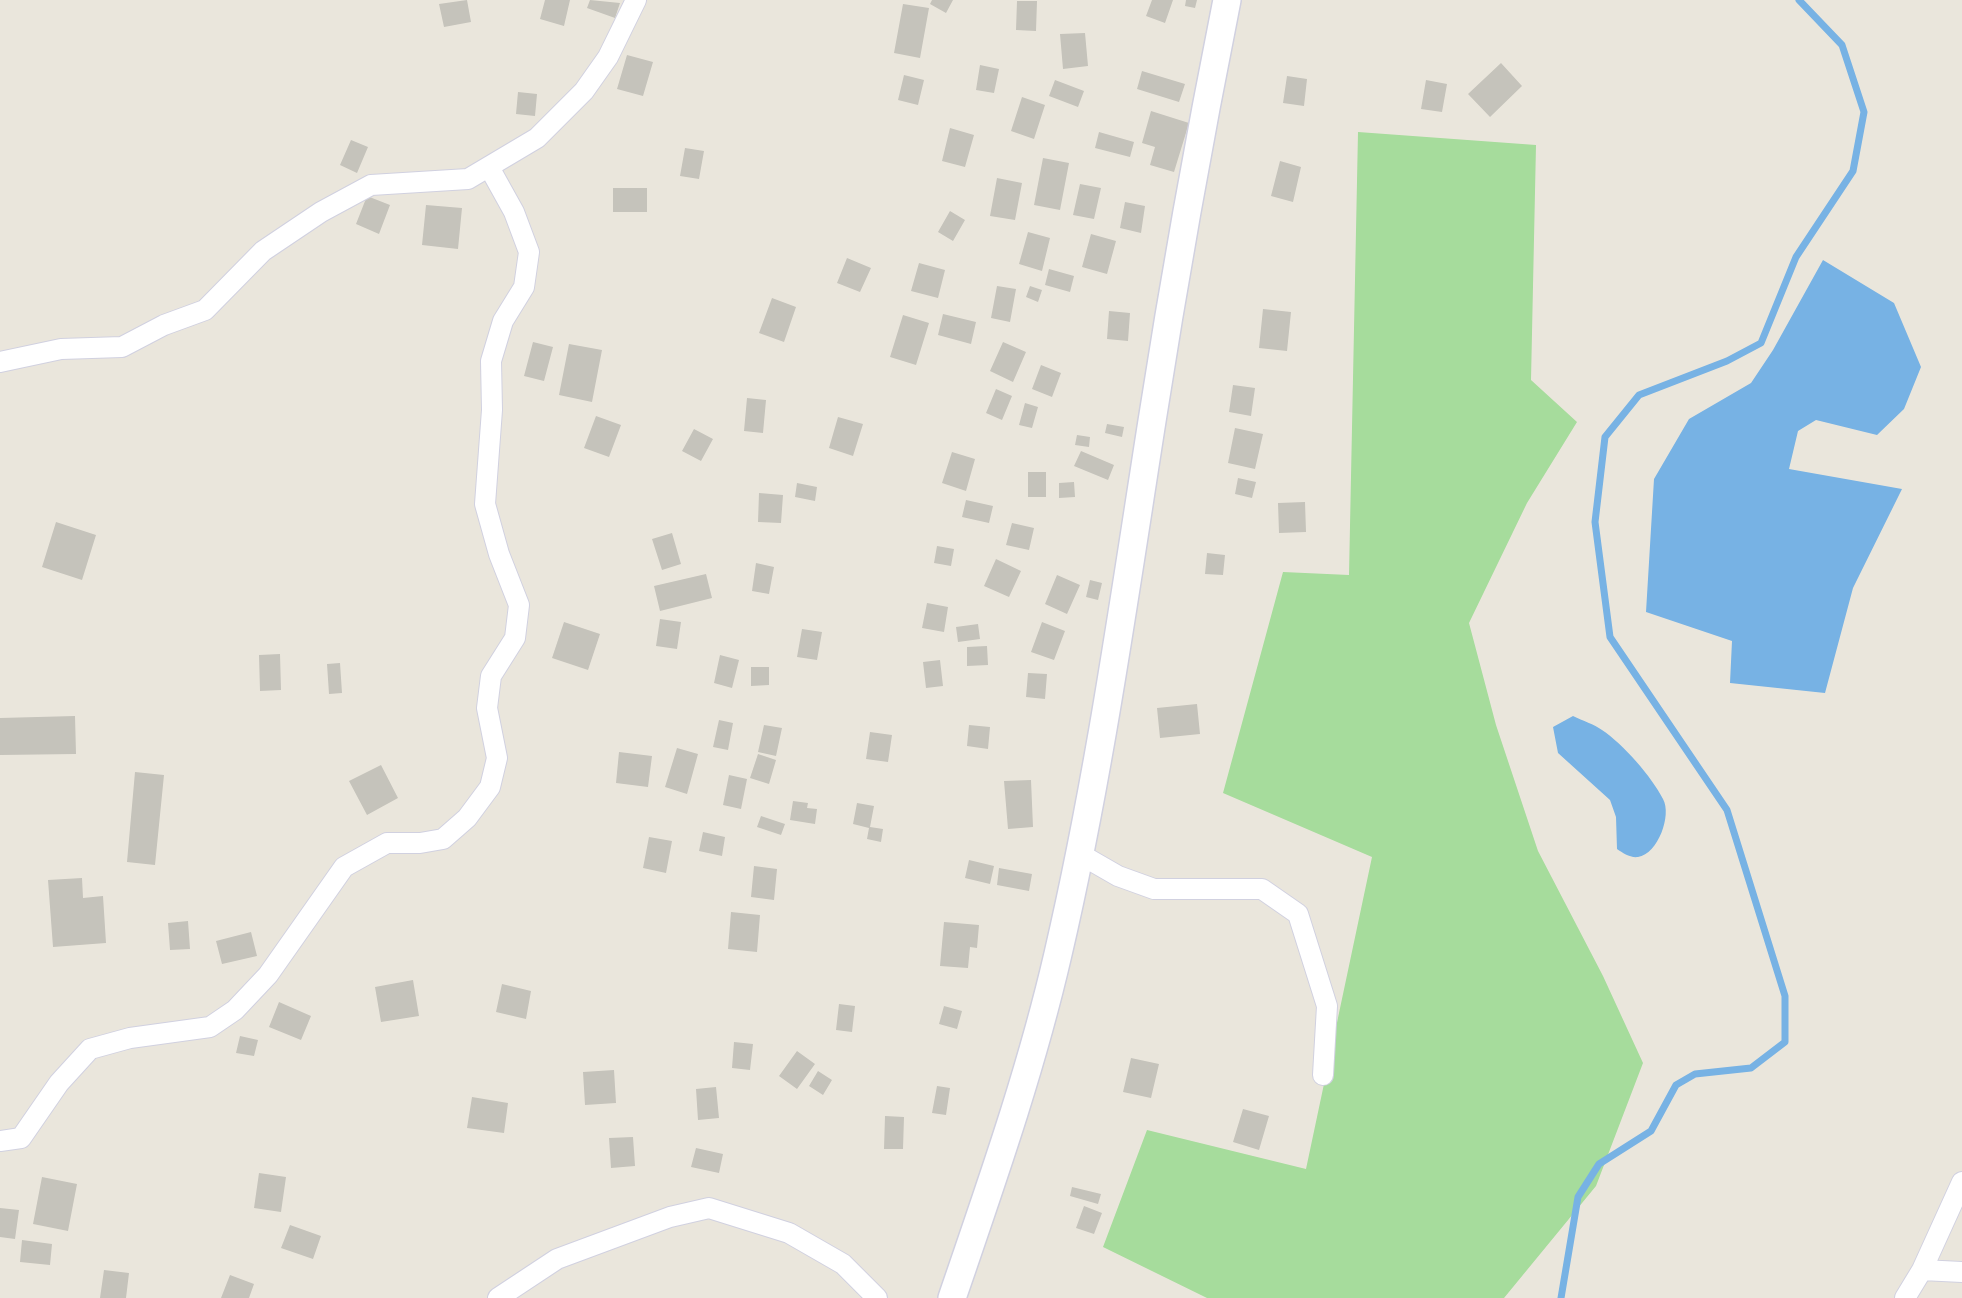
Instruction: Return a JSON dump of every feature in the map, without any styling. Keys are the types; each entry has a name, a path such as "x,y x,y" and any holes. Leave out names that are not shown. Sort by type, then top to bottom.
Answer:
{"main road":[{"path":"952,1298 998,1166 1030,1062 1058,952 1110,694 1190,186 1227,0"}],"street":[{"path":"0,362 61,349 122,347 164,325 205,310 263,251 321,212 371,185 468,179 537,138 584,91 609,57 636,0"},
{"path":"0,1141 21,1138 59,1083 90,1049 130,1038 210,1027 236,1010 268,975 344,867 387,843 420,843 443,839 467,818 490,787 497,758 487,708 491,676 515,638 519,605 499,554 485,504 492,410 491,361 502,321 524,287 529,252 514,212 489,167"},
{"path":"1078,853 1118,876 1154,889 1262,889 1298,915 1327,1006 1323,1075"},
{"path":"1905,1298 1922,1270 1962,1182"},
{"path":"498,1298 557,1259 670,1217 709,1208 789,1233 843,1264 877,1298"},
{"path":"1922,1270 1962,1272"}],"green space":[{"path":"1358,132 1536,145 1531,380 1577,422 1527,503 1469,623 1496,725 1538,851 1603,976 1643,1063 1596,1186 1504,1298 1207,1298 1103,1247 1147,1130 1306,1169 1372,857 1223,793 1283,572 1349,575"}],"water":[{"path":"1823,260 1894,303 1921,367 1904,409 1877,435 1816,420 1798,431 1789,469 1902,489 1853,588 1825,693 1730,683 1732,641 1646,612 1654,479 1689,419 1751,383 1773,350"},
{"path":"1573,716 1599,728 1628,752 1663,799 1666,814 1664,824 1657,842 1645,854 1632,857 1617,849 1616,817 1610,800 1558,753 1553,727"}],"building":[{"path":"467,0 471,22 444,27 439,4"},
{"path":"545,0 570,0 564,26 540,19"},
{"path":"590,0 620,3 615,18 587,8"},
{"path":"932,0 953,0 946,13 930,4"},
{"path":"1152,0 1173,0 1165,23 1146,16"},
{"path":"1186,0 1197,0 1195,8 1185,6"},
{"path":"1017,1 1037,1 1036,31 1016,30"},
{"path":"903,4 929,8 920,58 894,53"},
{"path":"1085,33 1088,66 1063,69 1060,34"},
{"path":"627,55 653,62 643,96 617,89"},
{"path":"1501,63 1522,86 1490,117 1468,94"},
{"path":"980,65 999,69 994,93 976,90"},
{"path":"1142,71 1185,84 1179,102 1137,89"},
{"path":"904,75 924,80 918,105 898,100"},
{"path":"1287,76 1307,79 1304,106 1283,103"},
{"path":"1055,80 1084,91 1078,107 1049,96"},
{"path":"1426,80 1447,84 1442,112 1421,109"},
{"path":"518,92 537,94 535,116 516,114"},
{"path":"1022,97 1045,105 1034,139 1011,131"},
{"path":"1151,111 1189,123 1174,172 1150,165 1155,147 1142,143"},
{"path":"950,128 974,135 965,167 942,161"},
{"path":"1099,132 1134,142 1130,157 1095,148"},
{"path":"351,140 368,147 357,173 340,165"},
{"path":"685,148 704,151 699,179 680,176"},
{"path":"1043,158 1069,163 1060,210 1034,205"},
{"path":"1280,161 1301,167 1293,202 1271,196"},
{"path":"997,178 1022,183 1015,220 990,216"},
{"path":"1080,184 1101,188 1094,219 1073,215"},
{"path":"613,188 647,188 647,212 613,212"},
{"path":"367,196 390,205 379,234 356,224"},
{"path":"1125,202 1145,206 1141,233 1120,228"},
{"path":"426,205 462,208 458,249 422,245"},
{"path":"950,211 965,220 953,241 938,232"},
{"path":"1028,232 1050,238 1042,271 1019,264"},
{"path":"1091,234 1116,241 1107,274 1082,267"},
{"path":"847,258 871,268 860,292 837,283"},
{"path":"919,263 945,270 938,298 911,291"},
{"path":"1049,269 1074,276 1070,292 1045,285"},
{"path":"997,286 1016,289 1010,322 991,318"},
{"path":"1030,286 1042,290 1038,302 1026,297"},
{"path":"772,298 796,307 784,342 759,333"},
{"path":"1263,309 1291,312 1287,351 1259,348"},
{"path":"1109,311 1130,313 1128,341 1107,339"},
{"path":"943,314 976,322 971,344 938,335"},
{"path":"903,315 929,323 916,365 890,357"},
{"path":"533,342 553,347 544,381 524,376"},
{"path":"1003,342 1026,352 1013,382 990,371"},
{"path":"569,344 602,350 592,402 559,395"},
{"path":"1041,365 1061,373 1052,397 1032,389"},
{"path":"1233,385 1255,388 1251,416 1229,412"},
{"path":"996,389 1012,396 1002,420 986,413"},
{"path":"747,398 766,400 763,433 744,431"},
{"path":"1025,403 1038,407 1032,428 1019,425"},
{"path":"596,416 621,425 609,457 584,448"},
{"path":"838,417 863,424 853,456 829,448"},
{"path":"1107,424 1124,427 1122,437 1105,433"},
{"path":"1235,428 1263,434 1255,469 1228,463"},
{"path":"694,429 713,439 701,461 682,451"},
{"path":"1077,435 1090,437 1089,447 1075,445"},
{"path":"1081,451 1114,465 1108,480 1074,466"},
{"path":"952,452 975,459 966,491 942,483"},
{"path":"1028,472 1046,472 1046,497 1028,497"},
{"path":"1238,478 1256,482 1252,498 1235,494"},
{"path":"1074,482 1075,497 1059,498 1059,483"},
{"path":"797,483 817,487 815,501 795,497"},
{"path":"759,493 783,495 781,523 758,522"},
{"path":"966,500 993,506 989,523 962,517"},
{"path":"1305,502 1306,532 1279,533 1278,503"},
{"path":"56,522 96,535 82,580 42,567"},
{"path":"1012,523 1034,528 1029,550 1006,545"},
{"path":"672,533 681,564 662,570 652,539"},
{"path":"937,546 954,549 951,566 934,563"},
{"path":"1207,553 1225,555 1223,575 1205,574"},
{"path":"996,559 1021,571 1009,597 984,586"},
{"path":"756,563 774,567 769,594 752,591"},
{"path":"706,574 712,598 660,611 654,586"},
{"path":"1057,575 1080,585 1067,614 1045,604"},
{"path":"1090,580 1102,583 1098,600 1086,597"},
{"path":"927,603 948,607 944,632 922,628"},
{"path":"660,619 681,622 677,649 656,646"},
{"path":"564,622 600,634 588,670 552,658"},
{"path":"1042,622 1065,631 1054,660 1031,652"},
{"path":"978,624 980,639 958,642 956,627"},
{"path":"802,629 822,632 817,660 797,657"},
{"path":"987,646 988,665 967,666 967,647"},
{"path":"280,654 281,690 260,691 259,655"},
{"path":"720,655 739,660 732,688 714,683"},
{"path":"940,660 943,686 926,688 923,662"},
{"path":"340,663 342,693 329,694 327,664"},
{"path":"751,667 769,667 769,685 751,686"},
{"path":"1028,673 1047,674 1045,699 1026,697"},
{"path":"1197,704 1200,734 1160,738 1157,708"},
{"path":"75,716 76,754 0,755 0,718"},
{"path":"719,720 733,723 728,750 713,747"},
{"path":"764,725 782,728 776,756 758,752"},
{"path":"969,725 990,727 988,749 967,746"},
{"path":"870,732 892,735 888,762 866,759"},
{"path":"677,748 698,754 687,794 665,787"},
{"path":"619,752 652,756 648,787 616,783"},
{"path":"758,754 776,760 769,784 750,778"},
{"path":"381,765 398,798 367,815 349,781"},
{"path":"135,772 164,775 155,865 127,862"},
{"path":"729,775 747,779 741,809 723,805"},
{"path":"1031,780 1033,827 1008,829 1004,781"},
{"path":"793,801 808,803 807,808 817,809 815,824 790,820"},
{"path":"857,803 874,806 870,827 883,829 881,842 867,839 869,828 853,824"},
{"path":"761,816 785,824 781,835 757,827"},
{"path":"703,832 725,837 722,856 699,851"},
{"path":"649,837 672,841 666,873 643,868"},
{"path":"969,860 994,866 990,884 965,878"},
{"path":"754,866 777,869 774,900 751,897"},
{"path":"999,868 1032,874 1029,891 997,885"},
{"path":"82,878 83,898 103,896 106,943 53,947 48,880"},
{"path":"731,912 760,915 757,952 728,949"},
{"path":"188,921 190,949 170,950 168,923"},
{"path":"944,922 979,925 977,948 970,947 968,968 940,966"},
{"path":"251,932 257,956 222,964 216,941"},
{"path":"413,980 419,1016 381,1022 375,987"},
{"path":"502,984 531,991 526,1019 496,1012"},
{"path":"279,1002 311,1016 301,1040 269,1027"},
{"path":"839,1004 855,1006 852,1032 836,1030"},
{"path":"944,1006 962,1011 957,1029 939,1024"},
{"path":"240,1036 258,1040 254,1056 236,1053"},
{"path":"734,1042 753,1044 750,1070 732,1068"},
{"path":"797,1051 815,1064 797,1089 779,1076"},
{"path":"1131,1058 1159,1064 1151,1098 1123,1092"},
{"path":"614,1070 616,1103 585,1105 583,1072"},
{"path":"818,1071 832,1080 823,1095 809,1086"},
{"path":"937,1086 950,1088 946,1115 932,1113"},
{"path":"716,1087 719,1118 698,1120 696,1089"},
{"path":"472,1097 508,1103 504,1133 467,1128"},
{"path":"1243,1109 1269,1116 1259,1150 1233,1142"},
{"path":"885,1116 904,1117 903,1149 884,1149"},
{"path":"633,1137 635,1166 611,1168 609,1138"},
{"path":"696,1148 723,1154 719,1173 691,1167"},
{"path":"259,1173 286,1177 281,1212 254,1208"},
{"path":"42,1177 77,1184 68,1231 33,1224"},
{"path":"1072,1187 1101,1194 1098,1204 1070,1196"},
{"path":"1084,1206 1102,1213 1094,1234 1076,1228"},
{"path":"0,1208 19,1210 15,1239 0,1237"},
{"path":"290,1225 321,1236 313,1259 281,1248"},
{"path":"22,1240 52,1244 50,1265 20,1262"},
{"path":"104,1270 129,1273 126,1298 100,1298"},
{"path":"230,1275 254,1284 249,1298 221,1298"}],"waterway":[{"path":"1561,1298 1578,1197 1599,1164 1651,1131 1676,1085 1695,1074 1751,1068 1785,1042 1785,996 1727,810 1610,637 1595,522 1605,437 1639,395 1727,361 1761,343 1796,257 1853,171 1864,112 1842,45 1799,0"}]}
